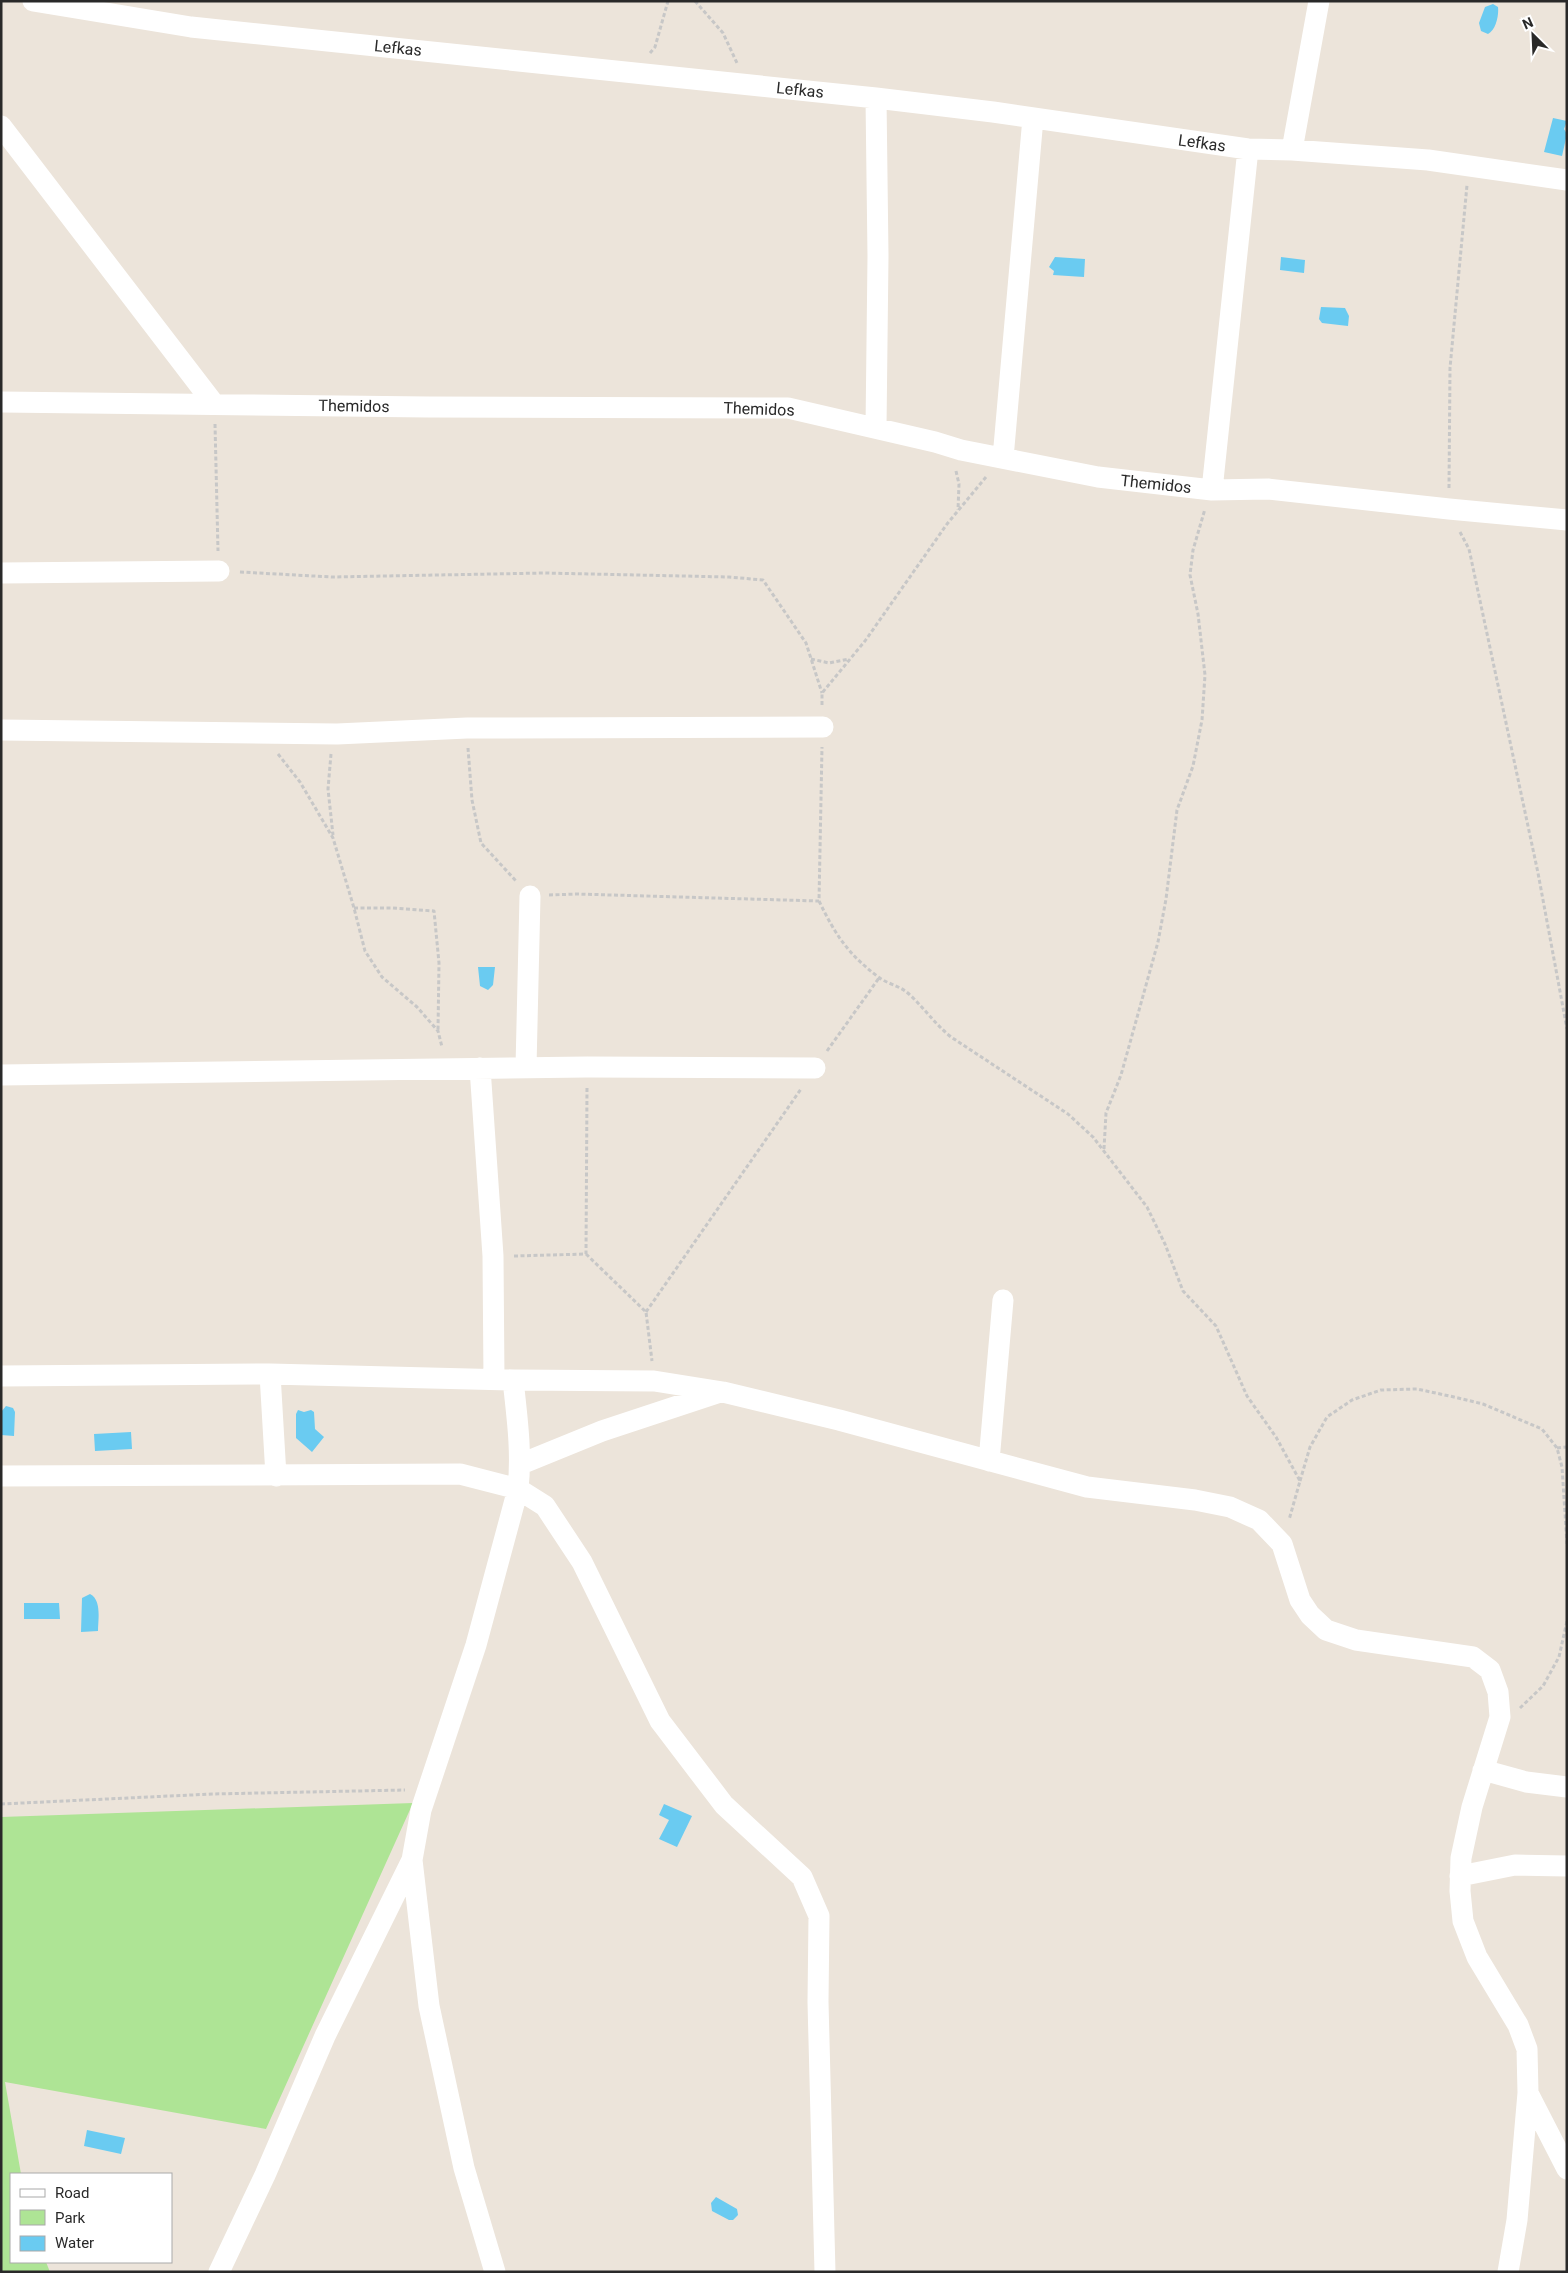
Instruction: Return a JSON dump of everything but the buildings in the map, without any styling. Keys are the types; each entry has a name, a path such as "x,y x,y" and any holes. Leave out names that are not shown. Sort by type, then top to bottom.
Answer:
{"street":[{"name":"Lefkas","path":"34,1 191,27 876,98 1033,118 1248,149 1292,150 1469,164 1567,180"},
{"path":"1292,150 1319,1"},
{"path":"876,98 876,428"},
{"path":"1003,458 1033,118"},
{"path":"1,126 214,404"},
{"path":"1212,490 1248,149"},
{"name":"Themidos","path":"1,402 788,408 935,442 961,450 1098,478 1212,490 1268,489 1567,520"},
{"path":"1,573 219,571"},
{"path":"1,730 337,734 467,728 823,727"},
{"path":"526,1067 530,896"},
{"path":"1,1075 526,1067 815,1068"},
{"path":"219,2272 265,2175 325,2036 412,1860 421,1810 476,1645 518,1489 521,1464 503,1379 480,1068"},
{"path":"989,1461 1003,1300"},
{"path":"270,1374 276,1476"},
{"path":"1,1376 270,1374 654,1381 723,1392 1087,1487 1195,1500 1230,1507 1259,1520 1282,1544 1300,1600 1310,1615 1326,1630 1356,1640 1473,1657 1490,1670 1498,1692 1500,1717 1483,1770 1466,1834 1461,1858 1460,1876 1463,1921 1477,1957 1518,2025 1526,2049 1528,2093 1518,2220 1508,2272"},
{"path":"521,1464 602,1431 723,1392"},
{"path":"1,1476 460,1474 518,1489 545,1506 582,1562 660,1720 724,1805 802,1877 819,1916 818,2002 826,2272"},
{"path":"1483,1770 1526,1782 1567,1787"},
{"path":"412,1860 429,2006 464,2168 495,2272"},
{"path":"1460,1876 1515,1865 1567,1866"},
{"path":"1528,2093 1567,2169"}],"path":[{"path":"634,73 655,46 668,1"},
{"path":"695,1 723,33 746,85"},
{"path":"1469,164 1450,368 1449,509 1469,549 1538,873 1567,1029"},
{"path":"214,404 219,571 332,577 545,573 730,577 763,580 806,643 822,693 819,900 846,950 879,978 893,983 910,994 933,1022 950,1037 1068,1114 1093,1137 1147,1207 1165,1244 1183,1291 1216,1326 1247,1396 1276,1438 1300,1481"},
{"path":"935,442 954,464 959,484 958,510"},
{"path":"822,693 850,659 958,510 1003,458"},
{"path":"1104,1150 1106,1113 1120,1075 1158,942 1166,899 1177,810 1193,766 1202,720 1205,675 1198,614 1190,575 1193,550 1212,490"},
{"path":"811,658 829,663 850,659"},
{"path":"467,728 472,800 481,843 530,896 577,894 819,900"},
{"path":"262,734 300,782 333,838"},
{"path":"337,734 331,753 328,789 333,838 365,951 382,977 417,1007 438,1031"},
{"path":"354,908 393,908 434,912 439,963 438,1031 448,1069"},
{"path":"646,1312 879,978"},
{"path":"586,1254 587,1067"},
{"path":"493,1256 586,1254 646,1312 654,1381"},
{"path":"1282,1544 1310,1447 1328,1417 1352,1400 1381,1390 1417,1389 1483,1404 1542,1429 1557,1448 1562,1467 1567,1544"},
{"path":"1557,1448 1567,1447"},
{"path":"1495,1732 1543,1686 1559,1657 1567,1621"},
{"path":"1,1804 212,1794 429,1789"}],"green space":[{"path":"413,1803 266,2129 5,2082 21,2173 10,2173 10,2263 46,2263 50,2272 1,2272 1,1817"}],"water":[{"path":"1493,4 1498,7 1498,14 1495,26 1488,34 1481,31 1479,23 1485,7"},
{"path":"1553,118 1567,121 1564,129 1567,134 1562,156 1544,152"},
{"path":"1055,257 1085,259 1084,277 1053,275 1054,271 1049,267"},
{"path":"1281,257 1305,260 1304,273 1280,270"},
{"path":"1321,307 1345,308 1349,316 1348,326 1322,323 1319,319"},
{"path":"478,967 495,967 493,985 488,990 480,986"},
{"path":"6,1406 13,1408 15,1412 14,1436 1,1435 1,1412"},
{"path":"298,1410 304,1412 311,1410 314,1412 315,1429 324,1437 312,1452 296,1438 296,1414"},
{"path":"131,1432 132,1449 95,1451 94,1434"},
{"path":"90,1594 98,1605 98,1631 81,1632 82,1598"},
{"path":"24,1603 59,1603 60,1619 24,1619"},
{"path":"664,1804 692,1816 677,1847 659,1839 669,1820 659,1815"},
{"path":"87,2130 125,2138 121,2154 84,2146"},
{"path":"716,2197 737,2209 738,2215 733,2220 729,2220 712,2211 711,2203"}]}
